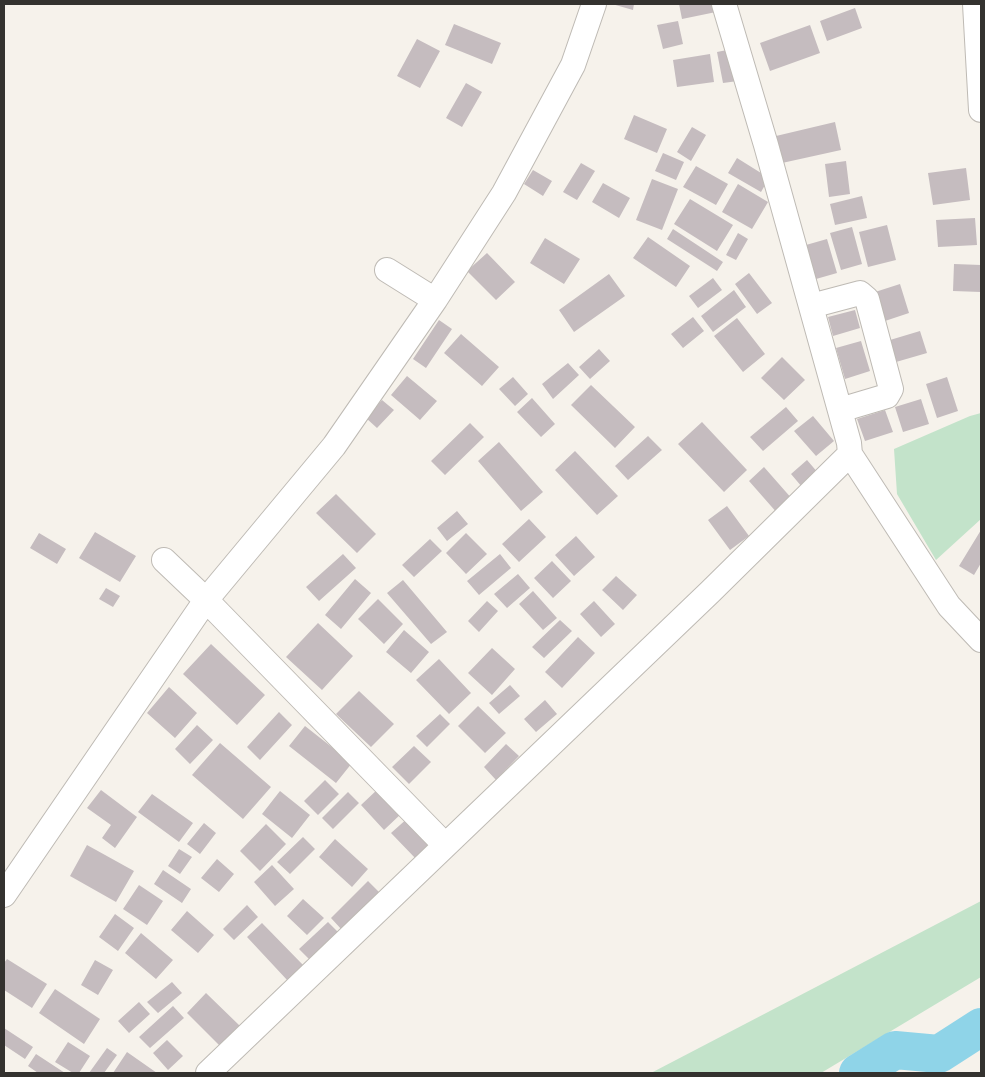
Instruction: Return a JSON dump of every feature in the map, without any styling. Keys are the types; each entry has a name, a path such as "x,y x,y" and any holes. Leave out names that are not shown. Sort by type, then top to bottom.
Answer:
{"street":[{"path":"4,893 206,600 334,446 435,300 504,193 573,65 594,4"},
{"path":"724,4 766,145 840,410 850,454 949,606 981,640"},
{"path":"975,4 981,110"},
{"path":"387,270 435,300"},
{"path":"811,306 860,293 867,299 891,389 887,396 840,410"},
{"path":"208,1073 850,454"},
{"path":"164,560 206,600 445,844"}],"green space":[{"path":"981,413 981,519 936,560 897,494 894,449"},
{"path":"981,901 981,977 821,1073 651,1073"}],"building":[{"path":"612,4 634,4 633,10"},
{"path":"679,4 715,4 716,12 682,19"},
{"path":"855,8 862,28 827,41 820,21"},
{"path":"678,21 683,44 663,49 657,25"},
{"path":"454,24 501,43 492,64 445,45"},
{"path":"810,25 820,53 770,71 760,43"},
{"path":"417,39 440,51 420,88 397,76"},
{"path":"732,49 738,81 723,83 717,52"},
{"path":"710,54 714,82 677,87 673,60"},
{"path":"466,83 482,92 462,127 446,118"},
{"path":"634,115 667,129 657,153 624,139"},
{"path":"835,122 841,150 782,163 776,136"},
{"path":"692,127 706,135 691,161 677,152"},
{"path":"663,153 684,162 676,180 655,171"},
{"path":"737,158 769,178 761,192 728,173"},
{"path":"846,161 850,194 829,197 825,164"},
{"path":"581,163 595,171 577,200 563,192"},
{"path":"696,166 728,184 716,205 683,187"},
{"path":"966,168 970,200 933,205 928,173"},
{"path":"533,170 552,181 543,196 524,184"},
{"path":"652,179 678,189 662,230 636,220"},
{"path":"603,183 630,198 619,218 592,202"},
{"path":"738,184 768,202 752,229 722,212"},
{"path":"862,196 867,218 835,225 830,204"},
{"path":"690,199 733,225 717,251 674,224"},
{"path":"975,218 977,245 938,247 936,220"},
{"path":"887,225 896,260 868,267 859,232"},
{"path":"852,227 862,264 841,270 830,233"},
{"path":"673,229 723,262 717,271 667,239"},
{"path":"738,233 748,239 736,260 726,255"},
{"path":"648,237 690,266 676,287 633,258"},
{"path":"545,238 580,259 564,284 530,263"},
{"path":"827,239 837,273 816,279 806,245"},
{"path":"487,253 515,282 496,300 467,271"},
{"path":"954,264 981,265 981,292 953,291"},
{"path":"749,273 772,303 757,314 735,284"},
{"path":"609,274 625,296 574,332 559,310"},
{"path":"713,278 722,290 698,308 689,296"},
{"path":"900,284 909,313 882,322 872,293"},
{"path":"734,290 746,307 713,332 701,316"},
{"path":"855,310 860,328 833,336 828,317"},
{"path":"693,317 704,331 683,348 671,334"},
{"path":"737,318 765,354 743,372 714,336"},
{"path":"439,320 452,329 426,368 413,359"},
{"path":"920,331 927,353 896,362 890,340"},
{"path":"461,334 499,367 482,386 444,353"},
{"path":"861,341 870,371 845,379 836,348"},
{"path":"599,349 610,361 590,379 579,367"},
{"path":"782,357 805,380 784,400 761,378"},
{"path":"568,363 579,375 553,399 542,384"},
{"path":"407,376 437,401 420,420 391,395"},
{"path":"513,377 528,394 515,406 499,389"},
{"path":"947,377 958,411 937,418 926,384"},
{"path":"591,385 635,427 615,448 571,405"},
{"path":"532,398 555,424 541,437 517,412"},
{"path":"921,399 929,424 903,432 895,407"},
{"path":"382,400 394,410 377,428 366,418"},
{"path":"786,407 798,421 763,451 750,437"},
{"path":"885,410 893,432 865,441 857,419"},
{"path":"813,416 834,441 816,456 794,431"},
{"path":"702,422 747,470 724,492 678,444"},
{"path":"470,423 484,437 445,475 431,461"},
{"path":"648,436 662,450 628,480 615,466"},
{"path":"499,442 543,492 521,511 478,461"},
{"path":"575,451 618,496 597,515 555,470"},
{"path":"807,460 819,474 802,487 791,474"},
{"path":"764,467 793,500 778,514 749,481"},
{"path":"336,494 376,534 357,553 316,513"},
{"path":"727,506 749,536 730,550 708,520"},
{"path":"457,511 468,524 447,541 437,528"},
{"path":"529,519 546,537 519,562 502,544"},
{"path":"981,530 981,563 974,575 959,566"},
{"path":"95,532 136,556 120,582 79,558"},
{"path":"39,533 66,549 57,564 30,548"},
{"path":"466,533 487,554 466,574 446,553"},
{"path":"576,536 595,557 574,576 555,555"},
{"path":"430,539 442,551 414,577 402,565"},
{"path":"343,554 356,568 319,601 306,587"},
{"path":"500,554 511,568 479,595 467,581"},
{"path":"552,561 571,581 553,598 534,578"},
{"path":"518,574 530,588 507,608 494,594"},
{"path":"616,576 637,595 623,610 602,590"},
{"path":"355,579 371,593 341,629 325,615"},
{"path":"403,580 447,632 431,644 387,593"},
{"path":"106,588 120,596 113,607 99,599"},
{"path":"533,591 557,618 543,630 519,604"},
{"path":"378,599 403,624 384,644 358,619"},
{"path":"487,601 498,611 479,632 468,621"},
{"path":"594,601 615,624 601,637 580,614"},
{"path":"560,620 572,631 544,658 532,647"},
{"path":"318,623 353,656 322,690 286,657"},
{"path":"404,630 429,652 411,673 386,652"},
{"path":"578,637 595,653 562,688 545,672"},
{"path":"211,644 265,695 237,725 183,674"},
{"path":"492,648 515,669 492,695 468,673"},
{"path":"439,659 471,693 449,714 416,680"},
{"path":"510,685 520,696 499,714 489,703"},
{"path":"169,687 197,713 175,738 147,713"},
{"path":"359,691 394,724 371,747 336,714"},
{"path":"545,700 557,714 536,732 524,719"},
{"path":"478,706 506,733 485,753 458,726"},
{"path":"279,712 292,725 260,760 247,747"},
{"path":"440,714 450,724 427,747 416,736"},
{"path":"197,725 213,740 190,764 175,749"},
{"path":"305,726 352,763 336,783 289,746"},
{"path":"220,743 271,787 243,819 192,775"},
{"path":"506,744 519,756 496,780 484,767"},
{"path":"414,746 431,762 409,784 392,767"},
{"path":"325,780 339,794 318,815 304,801"},
{"path":"379,788 402,813 384,830 361,805"},
{"path":"101,790 137,817 115,848 102,838 111,825 87,808"},
{"path":"280,791 310,815 292,838 262,814"},
{"path":"348,792 359,803 333,829 322,818"},
{"path":"152,794 193,823 179,842 138,812"},
{"path":"409,817 434,844 417,860 391,833"},
{"path":"204,823 216,833 200,854 187,844"},
{"path":"266,824 286,844 260,871 240,851"},
{"path":"303,837 315,849 290,874 277,862"},
{"path":"335,839 368,869 352,887 319,857"},
{"path":"87,845 134,871 116,902 70,876"},
{"path":"179,849 192,857 180,874 168,866"},
{"path":"217,859 234,874 219,892 201,878"},
{"path":"272,865 294,889 275,906 254,882"},
{"path":"163,870 191,889 182,903 154,884"},
{"path":"368,881 380,893 342,930 331,918"},
{"path":"139,885 163,901 147,925 123,909"},
{"path":"303,899 324,918 307,935 287,916"},
{"path":"247,905 258,917 234,940 223,929"},
{"path":"187,911 214,935 198,953 171,930"},
{"path":"115,914 134,928 118,951 99,937"},
{"path":"328,922 339,933 310,960 299,949"},
{"path":"262,923 304,966 288,981 247,937"},
{"path":"141,933 173,960 156,979 125,953"},
{"path":"7,959 47,984 32,1008 4,990 4,963"},
{"path":"95,960 113,970 98,995 81,985"},
{"path":"172,982 182,993 158,1013 147,1002"},
{"path":"55,989 100,1019 84,1044 39,1013"},
{"path":"206,993 240,1026 220,1046 187,1013"},
{"path":"139,1002 150,1014 129,1033 118,1021"},
{"path":"173,1006 184,1018 150,1048 139,1037"},
{"path":"4,1028 33,1047 25,1059 4,1045"},
{"path":"167,1040 183,1056 168,1070 153,1053"},
{"path":"68,1042 90,1056 79,1073 73,1073 55,1062"},
{"path":"107,1048 117,1055 104,1073 89,1073"},
{"path":"127,1052 157,1073 113,1073"},
{"path":"36,1054 65,1073 38,1073 28,1066"}],"waterway":[{"path":"858,1073 895,1050 939,1054 981,1027"}]}
